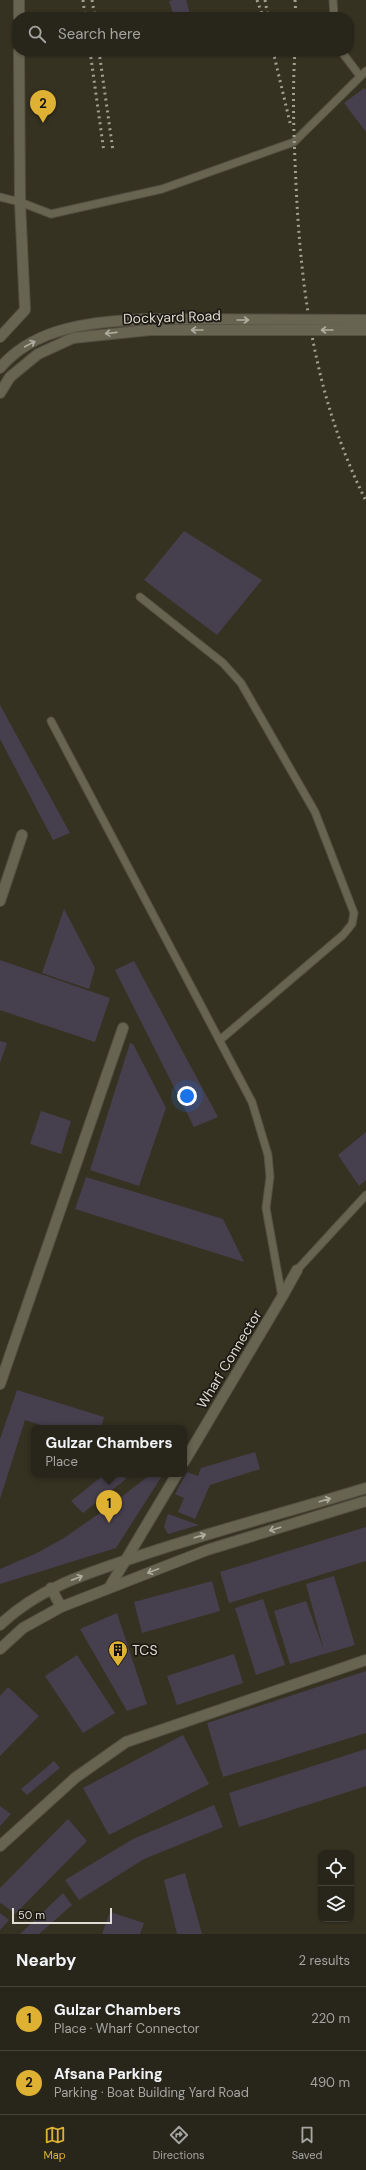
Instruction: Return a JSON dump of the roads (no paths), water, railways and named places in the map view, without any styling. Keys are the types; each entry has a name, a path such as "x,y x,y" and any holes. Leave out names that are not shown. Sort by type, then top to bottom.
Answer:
{"street":[{"path":"19,0 19,12"},
{"path":"0,337 25,310 20,202 19,56"},
{"name":"Dockyard Road","path":"0,368 28,344 69,328 109,322 148,319 366,320"},
{"name":"Dockyard Road","path":"0,394 10,377 38,354 73,338 150,330 366,330"},
{"path":"0,901 22,835"},
{"path":"0,1384 123,1028"},
{"name":"Wharf Connector","path":"187,1457 297,1270"},
{"path":"109,1588 175,1477"},
{"path":"0,1626 5,1616 51,1588 125,1560 366,1488"},
{"path":"0,1649 23,1628 61,1607 207,1550 366,1500"},
{"path":"51,1588 61,1607"},
{"path":"5,1616 23,1628"},
{"path":"0,1846 76,1778 126,1742 366,1660"}],"lane":[{"path":"333,0 334,12"},
{"path":"0,197 20,202 51,214 162,189 294,142 363,74 346,56"},
{"path":"140,597 223,662 241,683 315,812 354,913 352,924 343,935 220,1040"},
{"path":"51,721 254,1107 268,1155 270,1177 266,1208 282,1297"},
{"path":"297,1270 366,1195"}],"railway":[{"path":"83,0 84,12"},
{"path":"92,0 94,12"},
{"path":"257,0 261,12"},
{"path":"265,0 267,12"},
{"path":"295,0 296,12"},
{"path":"91,56 104,152"},
{"path":"100,56 113,151"},
{"path":"274,56 291,127"},
{"path":"295,56 293,101 298,225 307,307 323,386 349,463 366,501"}],"place":[{"name":"Afsana Parking","path":"43,123"},
{"name":"Gulzar Chambers","path":"109,1523"},
{"name":"TCS","path":"118,1667"}]}
